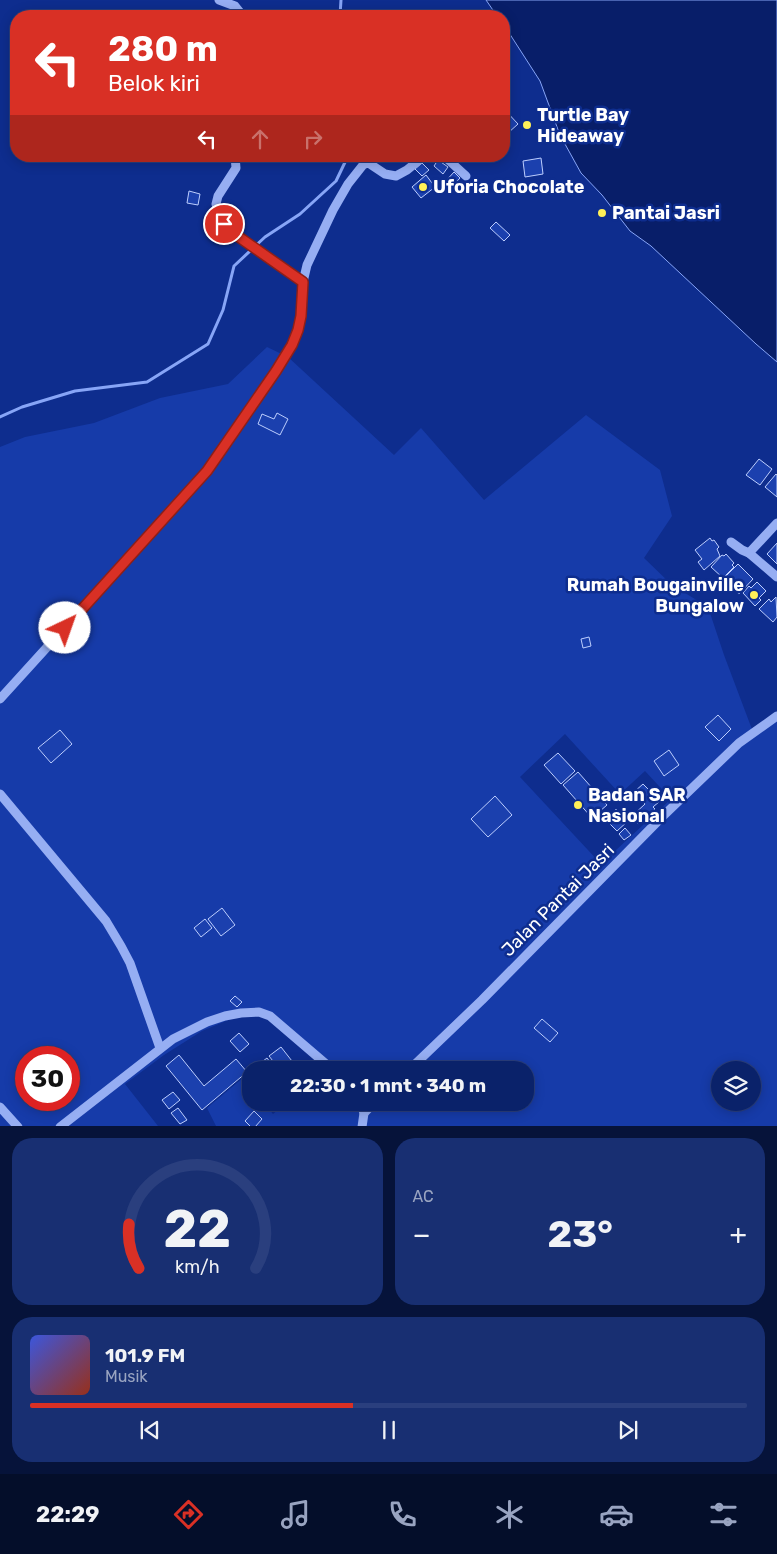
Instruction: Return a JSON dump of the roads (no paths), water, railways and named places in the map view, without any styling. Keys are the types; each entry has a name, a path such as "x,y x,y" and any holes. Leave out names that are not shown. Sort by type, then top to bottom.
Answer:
{"street":[{"path":"219,0 235,6 238,10"},
{"path":"236,162 236,168 218,196 216,204 219,217 237,235 303,282"},
{"path":"0,698 207,471 276,371 292,345 298,330 301,316 303,282 307,265 333,210 348,184 363,165 367,163 385,174 396,176 408,170 417,162"},
{"path":"451,162 466,176"},
{"path":"749,553 777,523"},
{"path":"731,542 749,553 777,577"},
{"name":"Jalan Pantai Jasri","path":"418,1061 482,1000 661,818 739,743 777,716"},
{"path":"0,794 106,921 130,963 160,1048"},
{"path":"60,1126 173,1038 207,1022 241,1013 259,1012 270,1016 322,1061"},
{"path":"0,1107 3,1117 18,1126"},
{"path":"362,1126 364,1113"}],"waterway":[{"path":"340,10 341,0"},
{"path":"0,417 22,407 75,391 147,382 208,344 223,310 234,266 265,237 300,214 336,181 345,162"}],"place":[{"name":"Turtle Bay Hideaway","path":"527,125"},
{"name":"Uforia Chocolate","path":"423,187"},
{"name":"Pantai Jasri","path":"602,213"},
{"name":"Rumah Bougainville Bungalow","path":"754,595"},
{"name":"Badan SAR Nasional","path":"578,805"}]}
